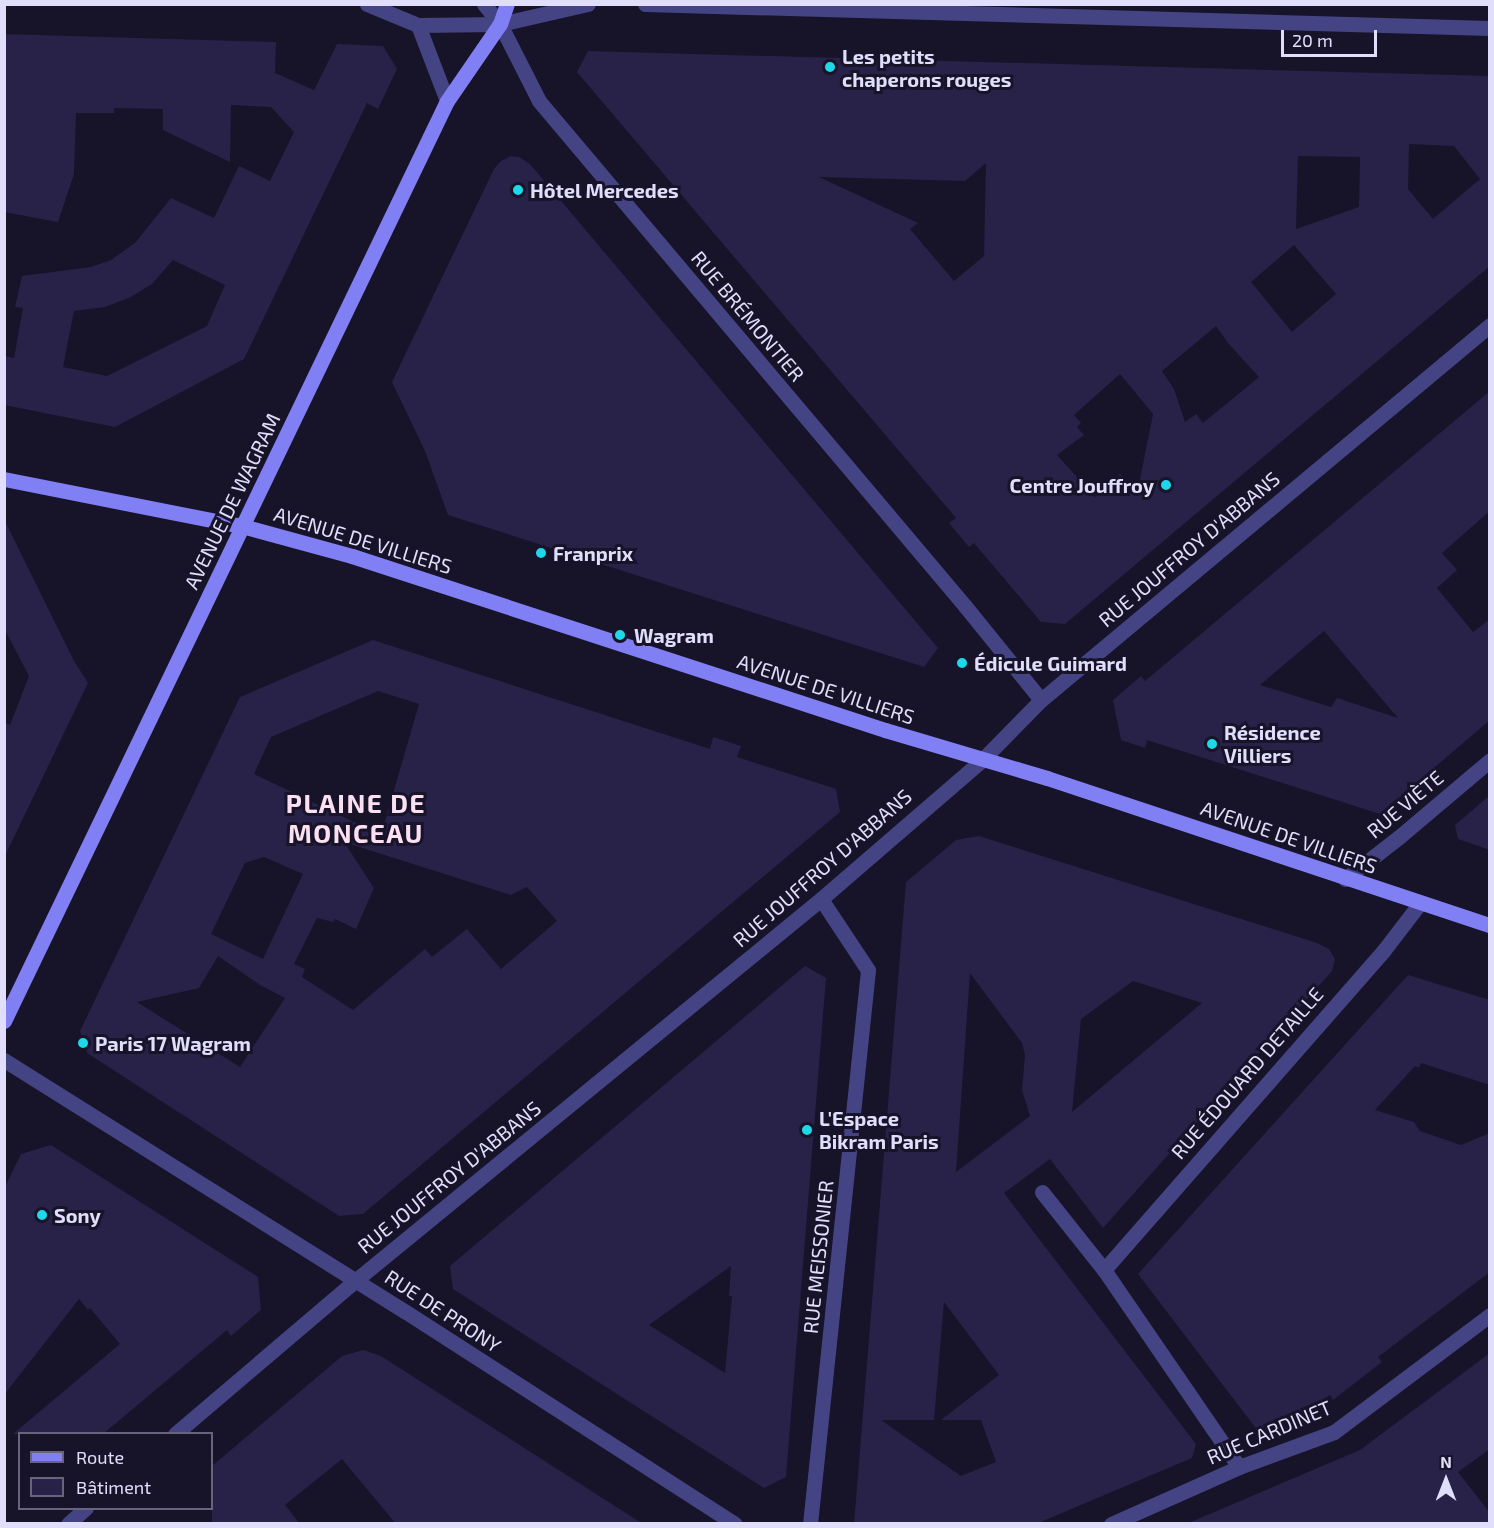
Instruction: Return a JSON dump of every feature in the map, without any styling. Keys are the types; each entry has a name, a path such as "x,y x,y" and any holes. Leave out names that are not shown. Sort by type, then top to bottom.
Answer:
{"main road":[{"name":"AVENUE DE WAGRAM","path":"4,1021 447,101 500,24 507,4"},
{"name":"AVENUE DE VILLIERS","path":"4,479 242,526 352,556 982,760 1047,778 1345,879 1490,925"}],"street":[{"path":"367,4 418,25 500,24 588,4"},
{"name":"RUE BRÉMONTIER","path":"484,4 500,24 540,101 981,624 1041,700"},
{"path":"645,4 1490,28"},
{"path":"418,25 447,101"},
{"name":"RUE JOUFFROY D'ABBANS","path":"177,1432 356,1280 821,899 982,760 1041,700 1490,325"},
{"name":"RUE VIÈTE","path":"1345,879 1400,837 1490,760"},
{"name":"RUE MEISSONIER","path":"810,1524 868,970 821,899"},
{"name":"RUE ÉDOUARD DETAILLE","path":"1104,1270 1384,950 1420,903"},
{"name":"RUE DE PRONY","path":"4,1060 356,1280 735,1524"},
{"path":"1042,1192 1104,1270 1239,1467"},
{"name":"RUE CARDINET","path":"1111,1524 1239,1467 1334,1432 1490,1315"},
{"path":"68,1524 85,1510"}],"building":[{"path":"4,34 276,42 275,73 314,90 337,44 383,46 397,69 378,109 367,103 244,359 115,427 4,405 4,356 14,358 23,308 15,307 22,276 91,267 111,260 135,243 171,198 214,218 239,166 270,181 294,132 271,107 231,105 230,162 163,130 163,109 114,108 114,113 76,113 74,174 58,222 4,212","holes":["173,260 225,285 207,326 107,376 63,367 74,311 105,307 131,297 152,284"]},
{"path":"588,51 1490,76 1490,266 1065,624 1041,622 974,543 969,547 949,523 956,518 577,72","holes":["1409,144 1454,146 1480,179 1433,219 1408,189","1298,156 1360,157 1359,207 1296,229","986,163 984,256 954,281 910,229 918,223 819,177 965,181","1294,245 1336,294 1292,332 1251,282","1216,326 1259,377 1203,423 1196,414 1185,422 1174,389 1162,371","1120,374 1153,414 1137,494 1120,474 1095,497 1057,455 1084,435 1077,427 1081,423 1074,415"]},
{"path":"511,156 519,157 530,164 938,648 924,667 448,515 425,451 392,382 494,169 501,161"},
{"path":"1490,391 1490,511 1442,553 1457,570 1437,588 1473,632 1490,619 1490,720 1380,814 1147,740 1145,748 1121,740 1113,700 1141,676 1145,681","holes":["1324,631 1398,718 1337,698 1331,707 1260,685"]},
{"path":"4,519 74,661 88,683 4,858 4,722 10,725 29,676 4,628"},
{"path":"373,640 710,749 713,737 741,746 737,757 836,789 840,812 363,1214 339,1216 87,1053 80,1031 240,697","holes":["378,691 419,704 381,835 254,774 271,737","344,842 511,895 527,887 557,921 501,969 467,929 432,957 425,949 353,1010 302,977 305,969 294,964 317,918 333,922 335,919 356,929 374,888","264,857 303,874 263,959 211,934 245,863","218,956 260,985 285,998 240,1067 137,1002 199,988"]},
{"path":"1490,795 1490,850 1458,839 1455,825"},
{"path":"979,836 1317,943 1329,949 1335,959 1332,971 1103,1228 1050,1159 1004,1193 1196,1444 1192,1458 1036,1524 854,1524 906,882 956,840","holes":["970,973 1022,1043 1025,1055 1022,1090 1030,1116 956,1172","1133,981 1202,1003 1072,1112 1081,1019","944,1302 999,1375 941,1420 981,1420 996,1462 961,1476 881,1420 934,1420"]},
{"path":"805,966 826,978 786,1477 764,1488 453,1289 450,1266","holes":["731,1266 729,1296 732,1296 725,1373 649,1325"]},
{"path":"1408,975 1490,1000 1490,1085 1421,1063 1419,1068 1415,1066 1375,1110 1414,1122 1420,1131 1461,1145 1490,1133 1490,1272 1378,1357 1382,1362 1333,1400 1330,1395 1311,1409 1258,1431 1138,1274"},
{"path":"51,1145 258,1277 261,1310 231,1336 227,1330 105,1432 18,1432 18,1434 13,1434 120,1344 90,1308 88,1310 79,1299 4,1395 4,1189 21,1154"},
{"path":"363,1350 381,1356 643,1524 396,1524 342,1459 285,1505 300,1524 212,1524 213,1465 342,1356"},
{"path":"1490,1353 1490,1449 1458,1472 1490,1513 1490,1524 1186,1524 1360,1450"}],"place":[{"name":"Les petits chaperons rouges","path":"830,67"},
{"name":"Hôtel Mercedes","path":"518,190"},
{"name":"Centre Jouffroy","path":"1166,485"},
{"name":"Franprix","path":"541,553"},
{"name":"Wagram","path":"620,635"},
{"name":"Édicule Guimard","path":"962,663"},
{"name":"Résidence Villiers","path":"1212,744"},
{"name":"Paris 17 Wagram","path":"83,1043"},
{"name":"L'Espace Bikram Paris","path":"807,1130"},
{"name":"Sony","path":"42,1215"}],"district":[{"name":"PLAINE DE MONCEAU","path":"356,818"}]}
